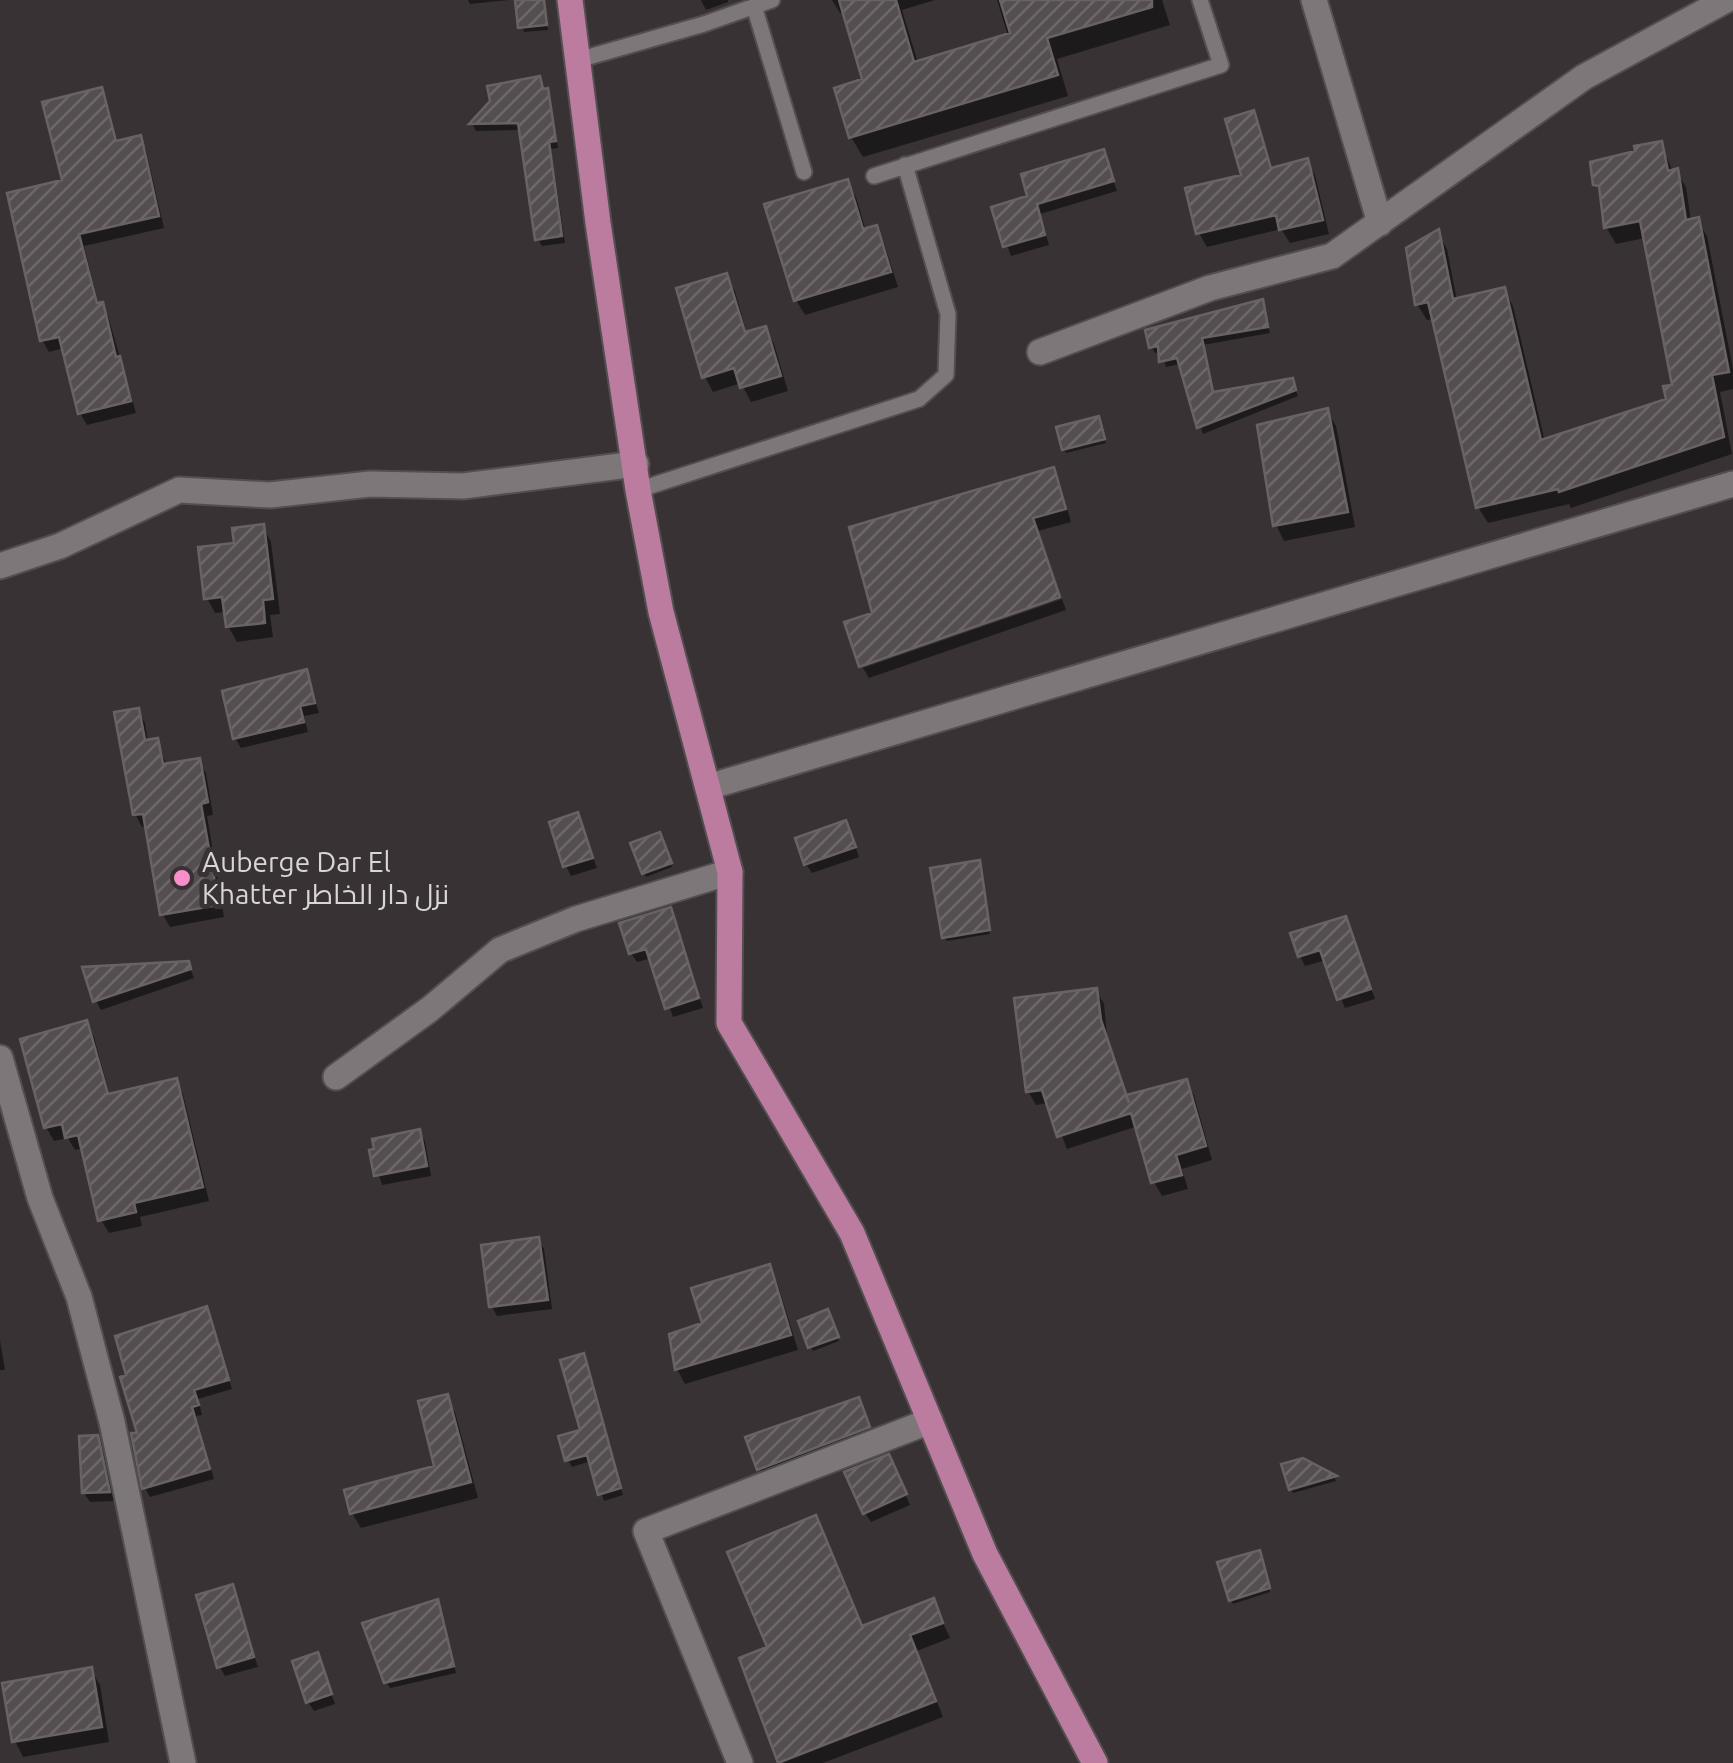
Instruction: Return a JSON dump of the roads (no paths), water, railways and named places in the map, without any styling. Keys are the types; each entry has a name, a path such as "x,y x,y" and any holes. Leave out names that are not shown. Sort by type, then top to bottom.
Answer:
{"main road":[{"path":"570,0 638,490 661,612 730,872 729,1023 852,1232 985,1554 1095,1763"}],"street":[{"path":"1314,0 1380,223"},
{"path":"1040,352 1210,288 1332,256 1584,77 1726,0"},
{"path":"0,566 60,546 179,490 270,495 370,484 463,486 636,464"},
{"path":"708,787 1733,484"},
{"path":"336,1077 500,950 576,919 730,872"},
{"path":"0,1058 40,1198 79,1297 107,1404 183,1763"},
{"path":"740,1763 646,1531 930,1421"}],"lane":[{"path":"578,60 772,0"},
{"path":"874,176 1220,65 1200,0"},
{"path":"754,6 804,172"},
{"path":"638,490 919,400 946,375 948,314 905,166"}],"place":[{"name":"Auberge Dar El Khatter نزل دار الخاطر","path":"182,878"}]}
